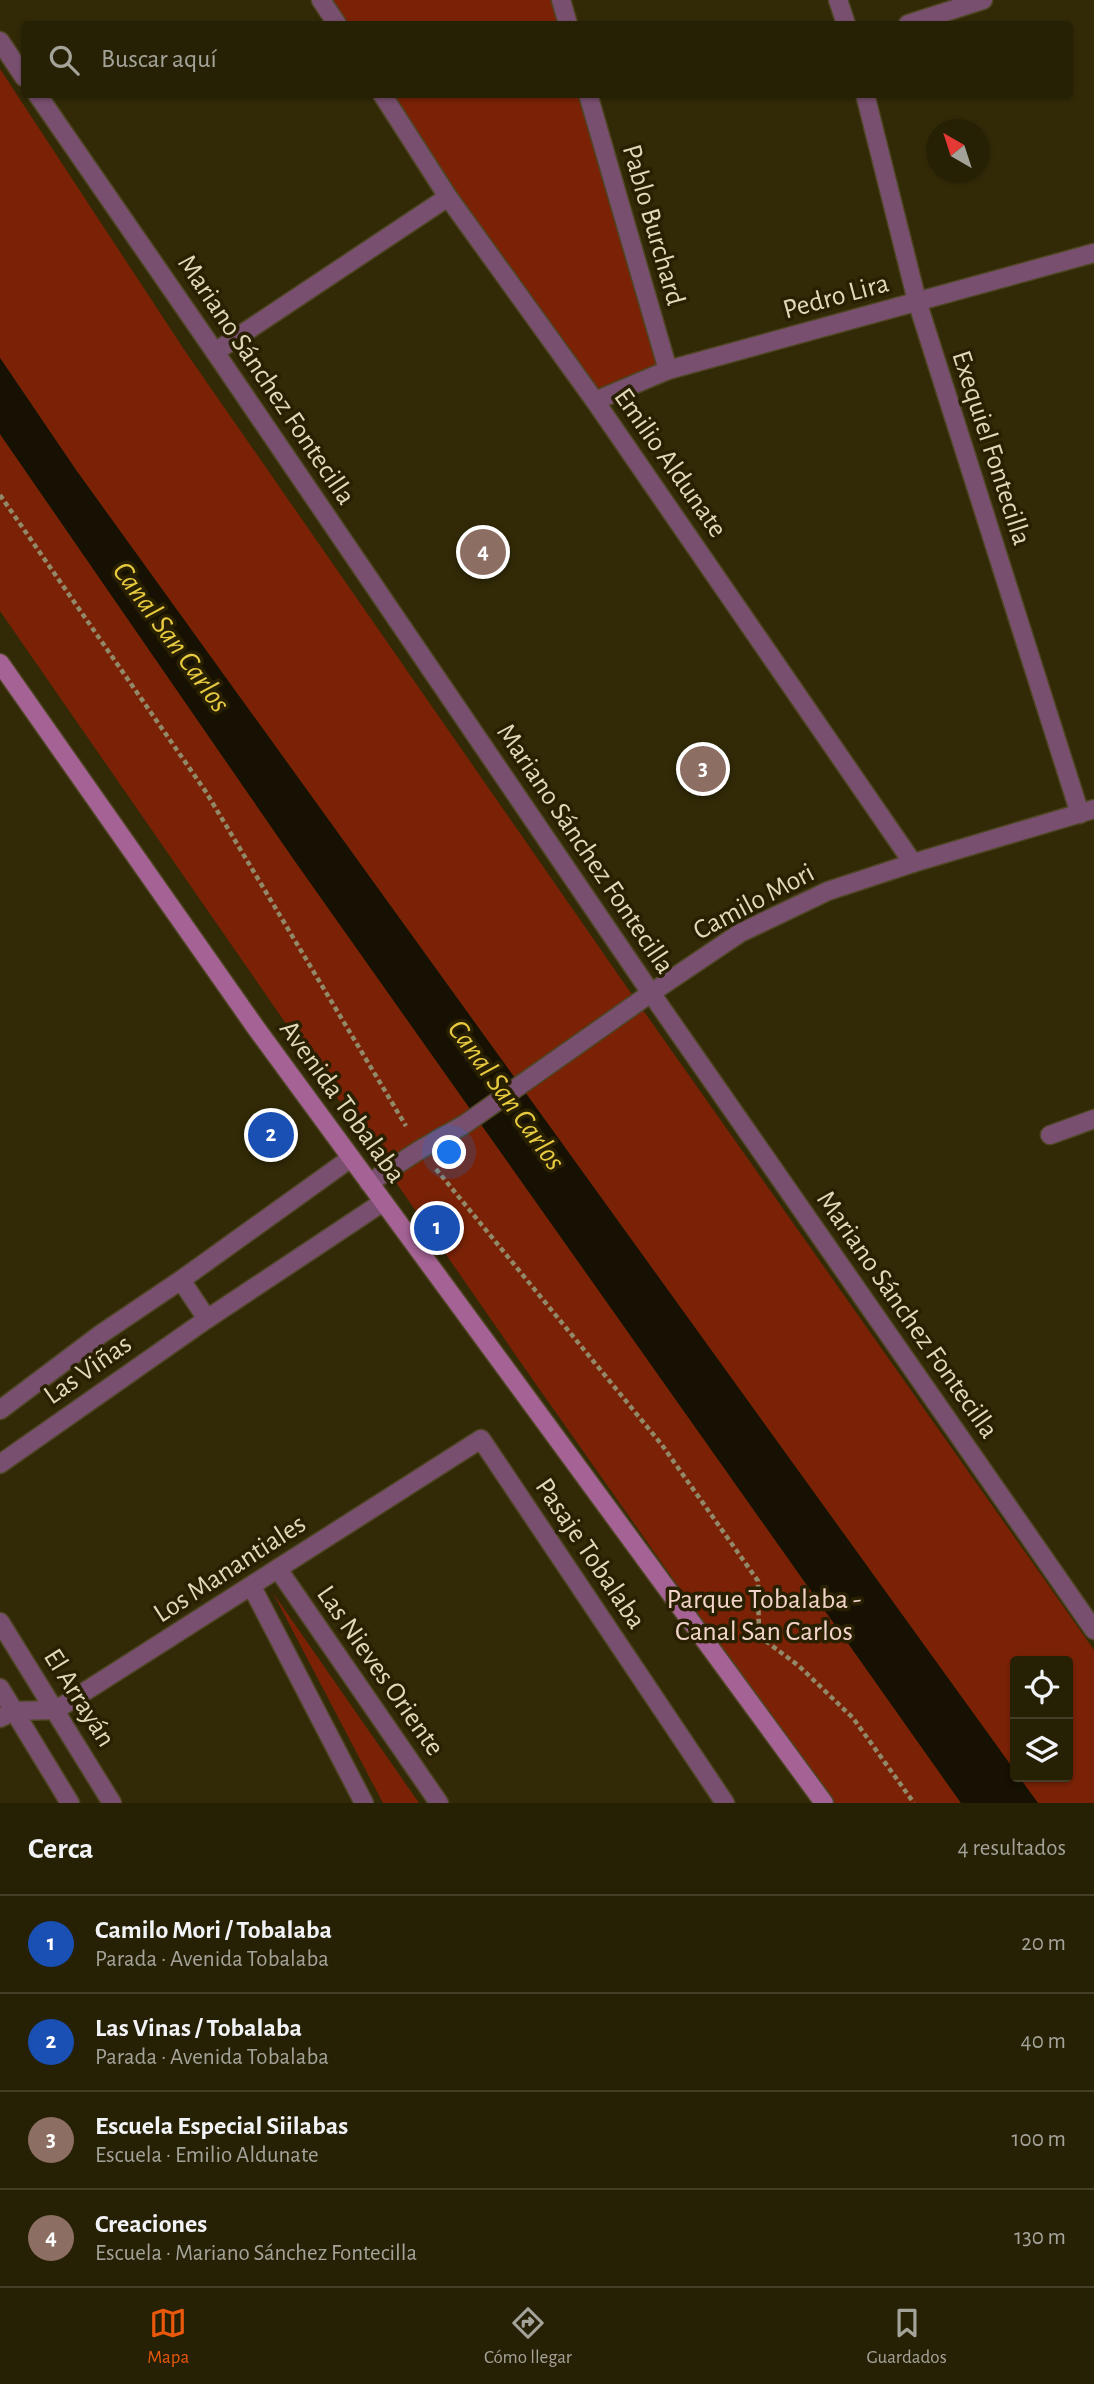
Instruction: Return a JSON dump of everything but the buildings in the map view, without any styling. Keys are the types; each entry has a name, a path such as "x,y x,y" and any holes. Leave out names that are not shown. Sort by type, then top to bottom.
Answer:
{"main road":[{"name":"Avenida Tobalaba","path":"0,663 256,1028 824,1803"}],"street":[{"path":"321,0 335,21"},
{"path":"561,0 567,21"},
{"path":"838,0 845,21"},
{"path":"917,21 983,0"},
{"path":"0,41 21,72"},
{"name":"Mariano Sánchez Fontecilla","path":"40,98 651,993 1094,1630"},
{"name":"Emilio Aldunate","path":"385,98 448,197 595,401 913,863"},
{"name":"Pablo Burchard","path":"590,98 668,370"},
{"name":"Exequiel Fontecilla","path":"866,98 917,301 1087,811"},
{"path":"215,352 448,197"},
{"name":"Pedro Lira","path":"595,401 668,370 1094,253"},
{"name":"Camilo Mori","path":"369,1183 465,1124 740,933 828,891 1087,811"},
{"path":"1049,1135 1094,1119"},
{"name":"Las Viñas","path":"0,1410 101,1334 351,1158"},
{"name":"Las Viñas","path":"0,1464 207,1319 383,1202"},
{"path":"181,1280 207,1319"},
{"name":"Los Manantiales","path":"56,1710 481,1439"},
{"name":"Pasaje Tobalaba","path":"481,1439 725,1803"},
{"name":"Las Nieves Oriente","path":"278,1569 439,1803"},
{"path":"252,1587 364,1803"},
{"name":"El Arrayán","path":"0,1622 112,1803"},
{"path":"0,1688 7,1714 70,1803"},
{"path":"7,1714 56,1710"}],"path":[{"path":"0,495 206,792 405,1126"},
{"path":"436,1169 662,1445 758,1581 760,1636 799,1666 852,1718 914,1803"}],"green space":[{"path":"321,0 561,0 567,21 335,21"},
{"path":"0,69 185,351 626,986 1094,1650 1094,1803 1038,1803 1023,1782 1073,1782 1073,1656 1010,1656 1010,1764 76,470 0,358"},
{"path":"384,98 589,98 668,370 595,401"},
{"name":"Parque Tobalaba - Canal San Carlos","path":"0,434 292,857 961,1803 831,1803 533,1380 0,611"},
{"path":"273,1593 419,1803 383,1803"}],"water":[{"name":"Canal San Carlos","path":"0,358 76,470 1010,1764 1010,1782 1023,1782 1038,1803 961,1803 292,857 0,434"}],"place":[{"name":"Creaciones","path":"483,552"},
{"name":"Escuela Especial Siilabas","path":"703,769"},
{"name":"Las Vinas / Tobalaba","path":"271,1135"},
{"name":"Camilo Mori / Tobalaba","path":"437,1228"}]}
